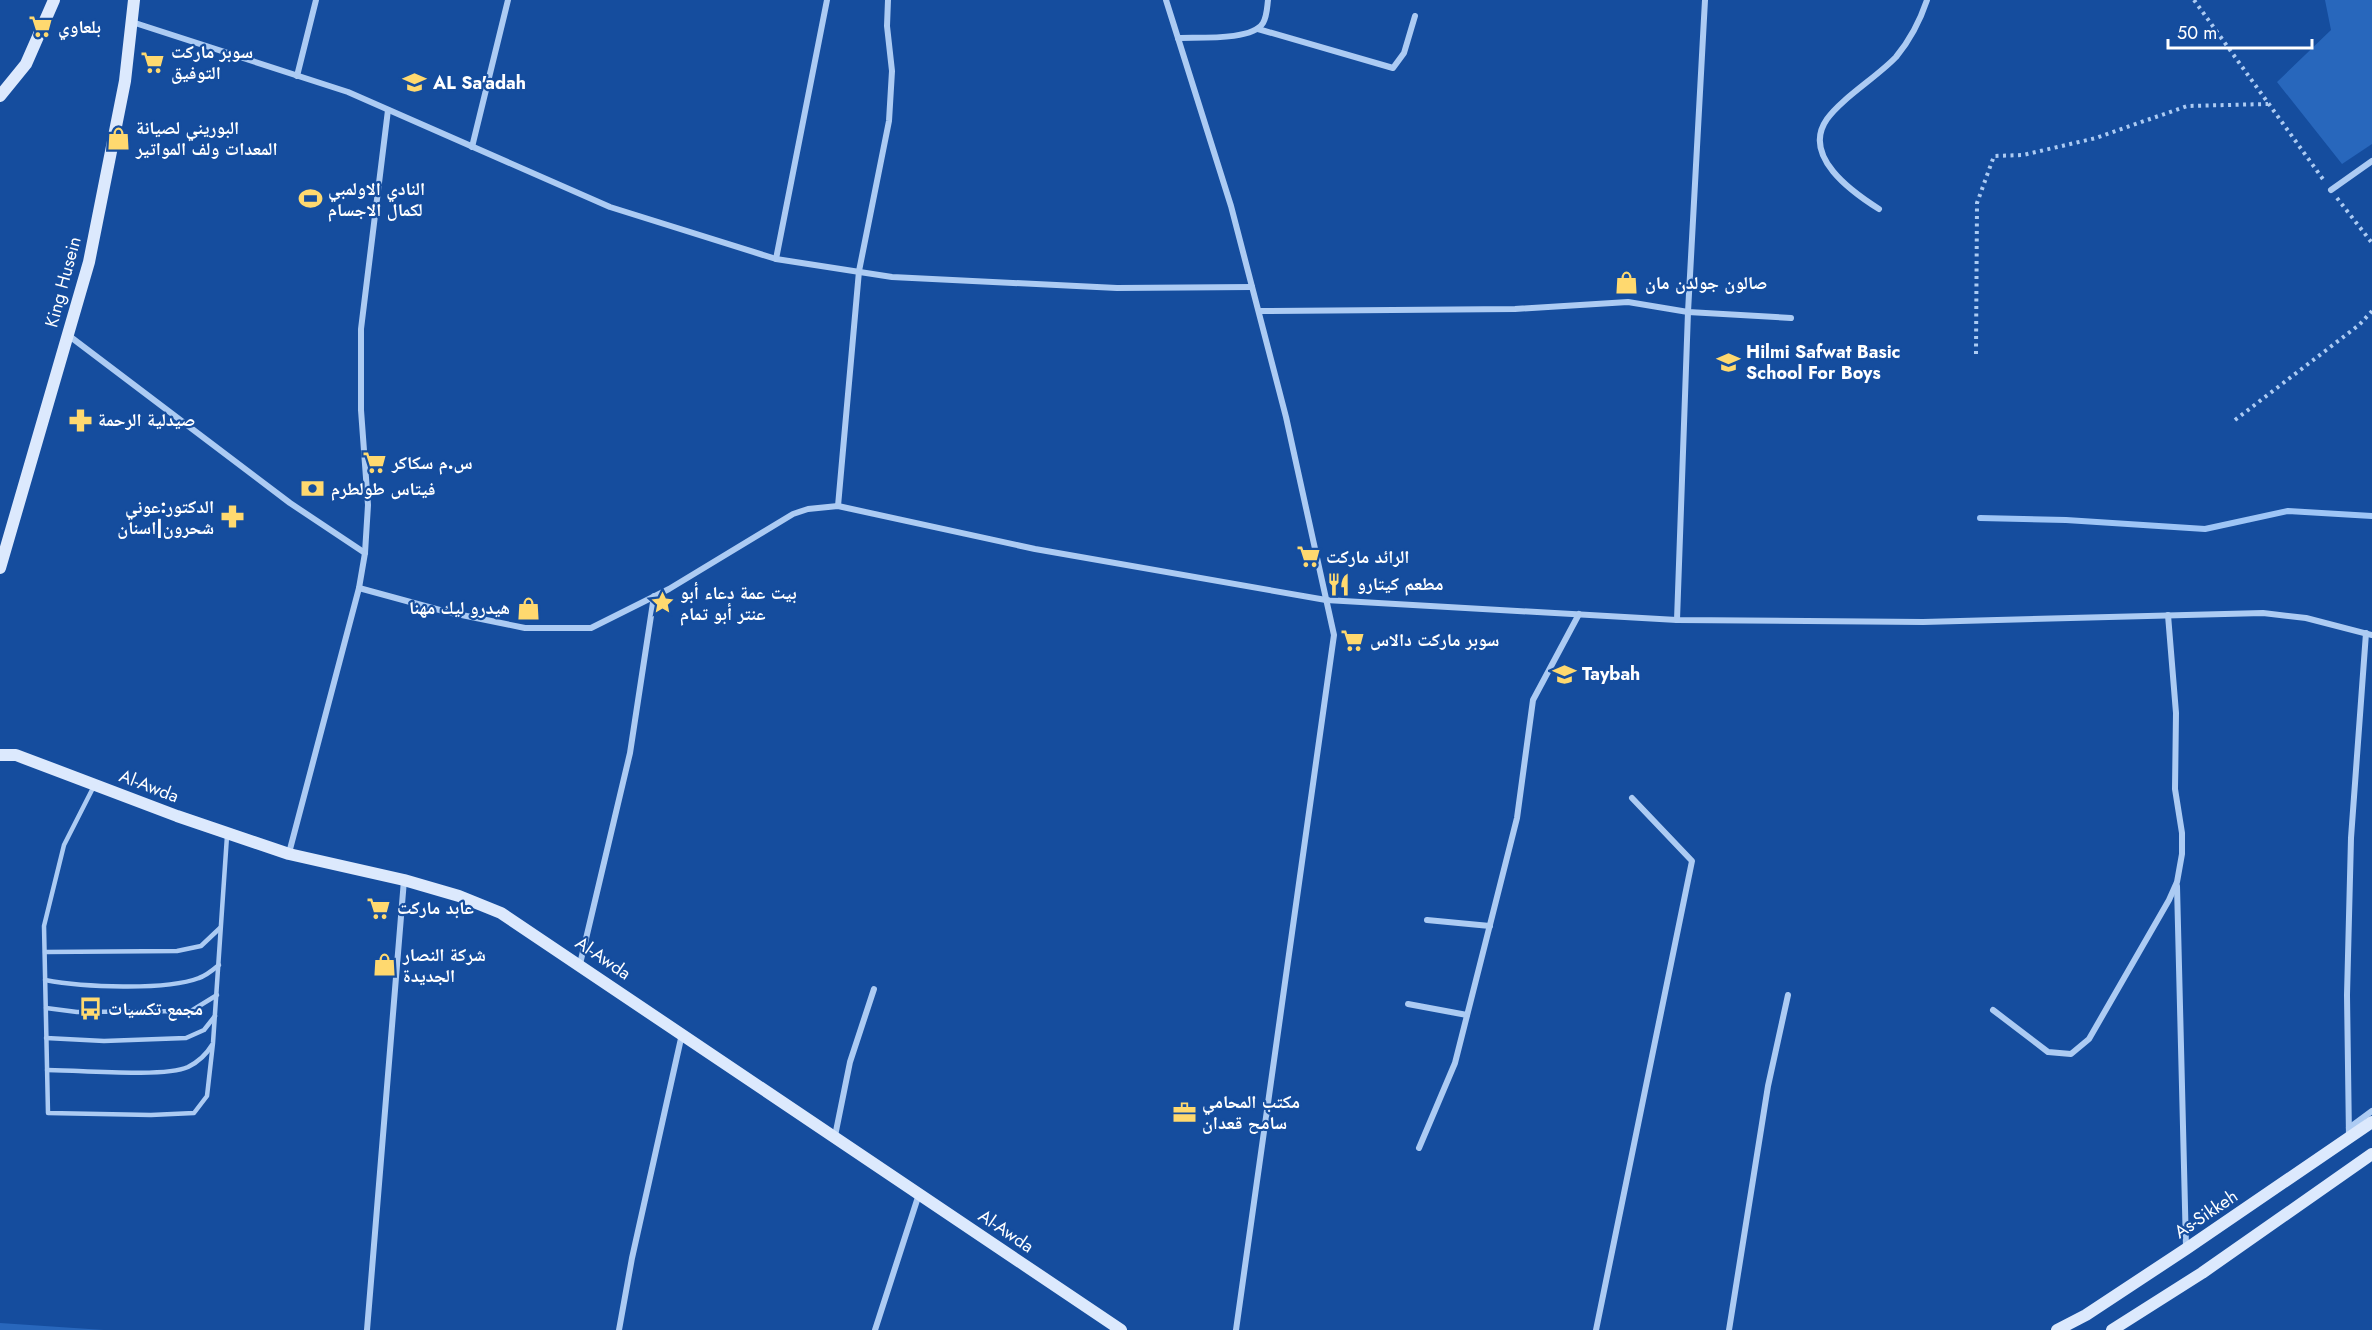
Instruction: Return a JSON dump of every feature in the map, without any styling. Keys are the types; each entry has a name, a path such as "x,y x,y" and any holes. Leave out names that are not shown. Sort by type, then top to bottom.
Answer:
{"street":[{"path":"0,96 26,64 54,0"},
{"name":"King Husein","path":"0,568 89,262 124,81 134,0"},
{"path":"297,76 316,0"},
{"path":"472,147 508,0"},
{"path":"776,259 827,0"},
{"path":"838,506 859,271 892,96 888,0"},
{"path":"1166,0 1231,206 1259,311 1286,417 1334,635 1236,1330"},
{"path":"1178,38 1246,35 1258,29 1264,22 1268,0"},
{"path":"1677,620 1688,312 1704,0"},
{"path":"1879,209 1857,194 1827,164 1822,152 1821,132 1831,115 1897,56 1917,25 1927,0"},
{"path":"1258,29 1393,68 1404,53 1415,16"},
{"path":"131,22 348,92 610,207 776,259 892,277 1105,287 1252,287"},
{"path":"289,854 359,588 365,554 368,505 361,410 362,330 388,110"},
{"path":"2331,190 2372,161"},
{"path":"1259,311 1515,309 1628,302 1688,312 1791,318"},
{"path":"68,334 290,503 365,554"},
{"path":"359,588 447,612 525,628 591,628 654,596 793,514 808,509 838,506 1035,549 1326,600 1677,620 1923,622 2263,613 2306,618 2369,634 2351,838 2347,995 2349,1133"},
{"path":"580,964 630,753 654,596"},
{"path":"1419,1148 1455,1063 1490,926 1517,818 1533,700 1579,614"},
{"path":"2168,615 2176,713 2175,789 2182,833 2182,854 2177,882 2186,1249"},
{"name":"Al-Awda","path":"0,754 16,755 289,854 404,880 459,896 501,913 1121,1330"},
{"path":"1596,1330 1692,861 1632,798"},
{"path":"367,1330 404,880"},
{"path":"1993,1010 2048,1052 2072,1054 2080,1049 2089,1039 2169,900 2177,882"},
{"path":"1427,920 1490,926"},
{"path":"835,1136 850,1062 874,989"},
{"path":"1729,1330 1768,1086 1788,995"},
{"path":"1408,1004 1467,1015"},
{"path":"619,1330 632,1258 682,1034"},
{"path":"2349,1133 2372,1111"},
{"name":"As-Sikkeh","path":"2057,1330 2086,1315 2186,1249 2349,1133 2372,1122"},
{"path":"2112,1330 2202,1273 2372,1154"},
{"path":"875,1330 919,1194"}],"lane":[{"path":"95,784 64,845 44,926 48,1113 151,1115 194,1113 207,1096 219,965 227,833"},
{"path":"45,952 177,951 201,946 221,927"},
{"path":"45,980 73,985 181,984 202,978 219,965"},
{"path":"46,1008 77,1012 191,1011 216,995"},
{"path":"46,1038 104,1041 186,1038 204,1030 215,1015"},
{"path":"47,1070 157,1072 178,1070 188,1067 206,1055 213,1043"}],"path":[{"path":"2194,0 2372,243"},
{"path":"1976,354 1977,203 1994,156 2023,155 2096,138 2187,106 2268,104"},
{"path":"2235,420 2359,326 2372,311"}],"shaded area":[{"path":"2325,0 2372,0 2372,144 2342,164 2277,82 2331,30"},
{"path":"0,1323 104,1330 0,1330"}],"waterway":[{"path":"1980,518 2066,520 2205,529 2288,511 2372,516"}],"place":[{"name":"بلعاوي","path":"40,27"},
{"name":"سوبر ماركت التوفيق","path":"153,62"},
{"name":"AL Sa'adah","path":"415,83"},
{"name":"البوريني لصيانة المعدات ولف المواتير","path":"118,138"},
{"name":"النادي الاولمبي لكمال الاجسام","path":"310,199"},
{"name":"صالون جولدن مان","path":"1627,283"},
{"name":"Hilmi Safwat Basic School For Boys","path":"1728,362"},
{"name":"صيدلية الرحمة","path":"80,420"},
{"name":"س.م سكاكر","path":"374,463"},
{"name":"فيتاس طولطرم","path":"313,489"},
{"name":"الدكتور:عوني شحرون|اسنان","path":"232,517"},
{"name":"الرائد ماركت","path":"1308,557"},
{"name":"مطعم كيتارو","path":"1339,584"},
{"name":"بيت عمة دعاء أبو عنتر أبو تمام","path":"662,603"},
{"name":"هيدرو ليك مهنا","path":"528,608"},
{"name":"سوبر ماركت دالاس","path":"1352,640"},
{"name":"Taybah","path":"1564,674"},
{"name":"عابد ماركت","path":"379,908"},
{"name":"شركة النصار الجديدة","path":"385,965"},
{"name":"مجمع تكسيات","path":"90,1009"},
{"name":"مكتب المحامي سامح قعدان","path":"1184,1112"}]}
